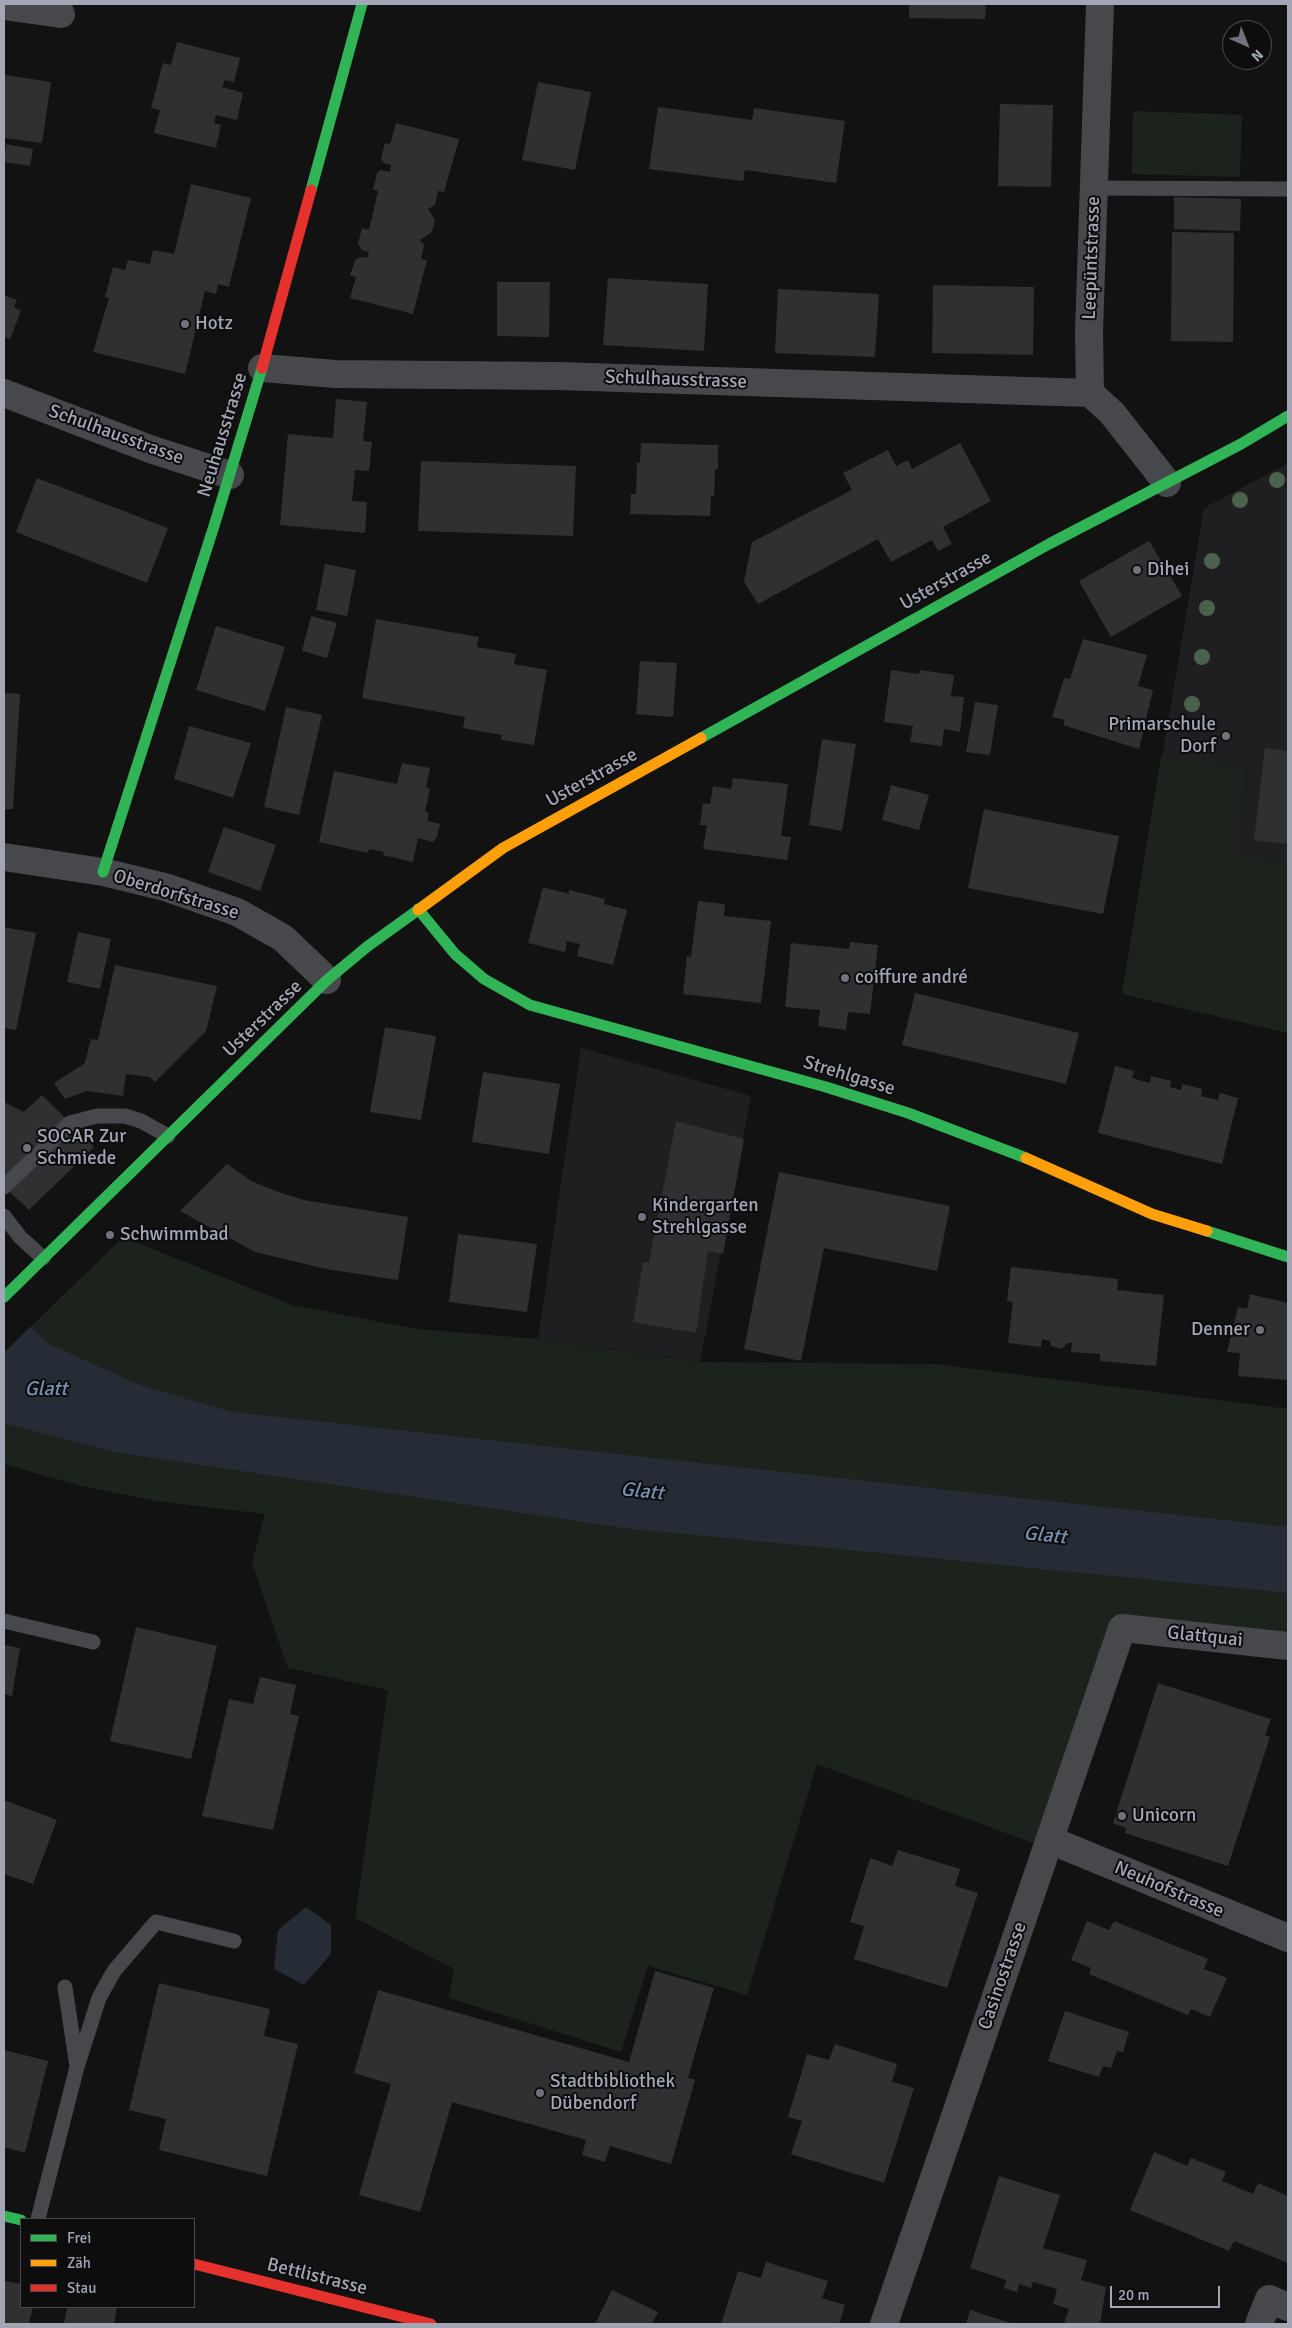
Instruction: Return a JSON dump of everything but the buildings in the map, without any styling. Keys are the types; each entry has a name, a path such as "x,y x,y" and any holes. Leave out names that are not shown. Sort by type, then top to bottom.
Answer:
{"street":[{"name":"Neuhausstrasse","path":"103,872 230,475 262,368 362,4"},
{"name":"Leepüntstrasse","path":"1090,393 1089,332 1100,4"},
{"path":"4,6 62,14"},
{"name":"Schulhausstrasse","path":"262,368 335,374 558,376 1090,393"},
{"name":"Schulhausstrasse","path":"4,393 150,449 230,475"},
{"path":"1090,393 1112,413 1167,483"},
{"name":"Usterstrasse","path":"4,1297 327,980 368,946 503,848 1049,544 1241,444 1288,416"},
{"name":"Oberdorfstrasse","path":"4,857 103,872 165,887 237,912 283,938 327,980"},
{"name":"Strehlgasse","path":"418,909 462,960 484,978 530,1005 826,1087 908,1112 1015,1153 1152,1214 1288,1257"},
{"name":"Glattquai","path":"1122,1628 1288,1646"},
{"name":"Casinostrasse","path":"884,2324 1122,1628"},
{"name":"Neuhofstrasse","path":"1050,1840 1288,1938"},
{"path":"4,2216 20,2220"},
{"name":"Bettlistrasse","path":"195,2264 431,2324"},
{"path":"1259,2324 1269,2299 1288,2307"}],"lane":[{"path":"1094,188 1288,189"},
{"path":"4,1187 70,1123 97,1116 125,1116 141,1121 168,1136"},
{"path":"4,1216 20,1237 43,1258"},
{"path":"4,1621 93,1642"},
{"path":"38,2218 77,2067 99,1998 114,1970 156,1922 234,1941"},
{"path":"65,1987 77,2067"}],"shaded area":[{"path":"1133,111 1242,115 1240,177 1132,174"},
{"name":"Primarschule Dorf","path":"1288,463 1288,1033 1122,994 1204,508"},
{"path":"1161,757 1239,766 1245,775 1237,839 1238,856 1288,862 1288,1033 1122,994"},
{"name":"Kindergarten Strehlgasse","path":"581,1048 751,1096 700,1362 538,1339"},
{"path":"123,1237 292,1305 417,1329 538,1339 700,1362 936,1364 1288,1409 1288,1640 1122,1628 1047,1848 817,1764 747,1995 648,1966 621,2052 449,1998 454,1969 355,1918 388,1690 288,1668 252,1563 265,1514 156,1501 81,1486 4,1464 4,1353"}],"water":[{"name":"Glatt","path":"4,1303 49,1344 140,1385 232,1412 1288,1527 1288,1593 624,1528 114,1452 4,1423"},
{"path":"306,1907 331,1925 331,1954 304,1985 274,1969 278,1930"}],"pier":[{"path":"4,1300 32,1325 4,1353"}],"traffic: fast":[{"path":"311,190 362,4"},
{"path":"103,872 214,526 262,368"},
{"path":"701,738 1049,544 1241,444 1288,416"},
{"path":"418,909 455,954 484,979 530,1005 826,1087 908,1113 1026,1158"},
{"path":"4,1297 327,980 368,946 418,910"},
{"path":"1207,1231 1288,1257"},
{"path":"4,2216 20,2220"}],"traffic: slow":[{"path":"418,910 503,848 701,738"},
{"path":"1026,1158 1152,1214 1207,1231"}],"traffic: jam":[{"path":"262,368 311,190"},
{"path":"195,2264 431,2324"}],"place":[{"name":"Hotz","path":"185,324"},
{"name":"Dihei","path":"1137,570"},
{"name":"Primarschule Dorf","path":"1226,736"},
{"name":"coiffure andré","path":"845,978"},
{"name":"SOCAR Zur Schmiede","path":"27,1148"},
{"name":"Kindergarten Strehlgasse","path":"642,1217"},
{"name":"Schwimmbad","path":"110,1235"},
{"name":"Denner","path":"1260,1330"},
{"name":"Unicorn","path":"1122,1816"},
{"name":"Stadtbibliothek Dübendorf","path":"540,2093"}]}
